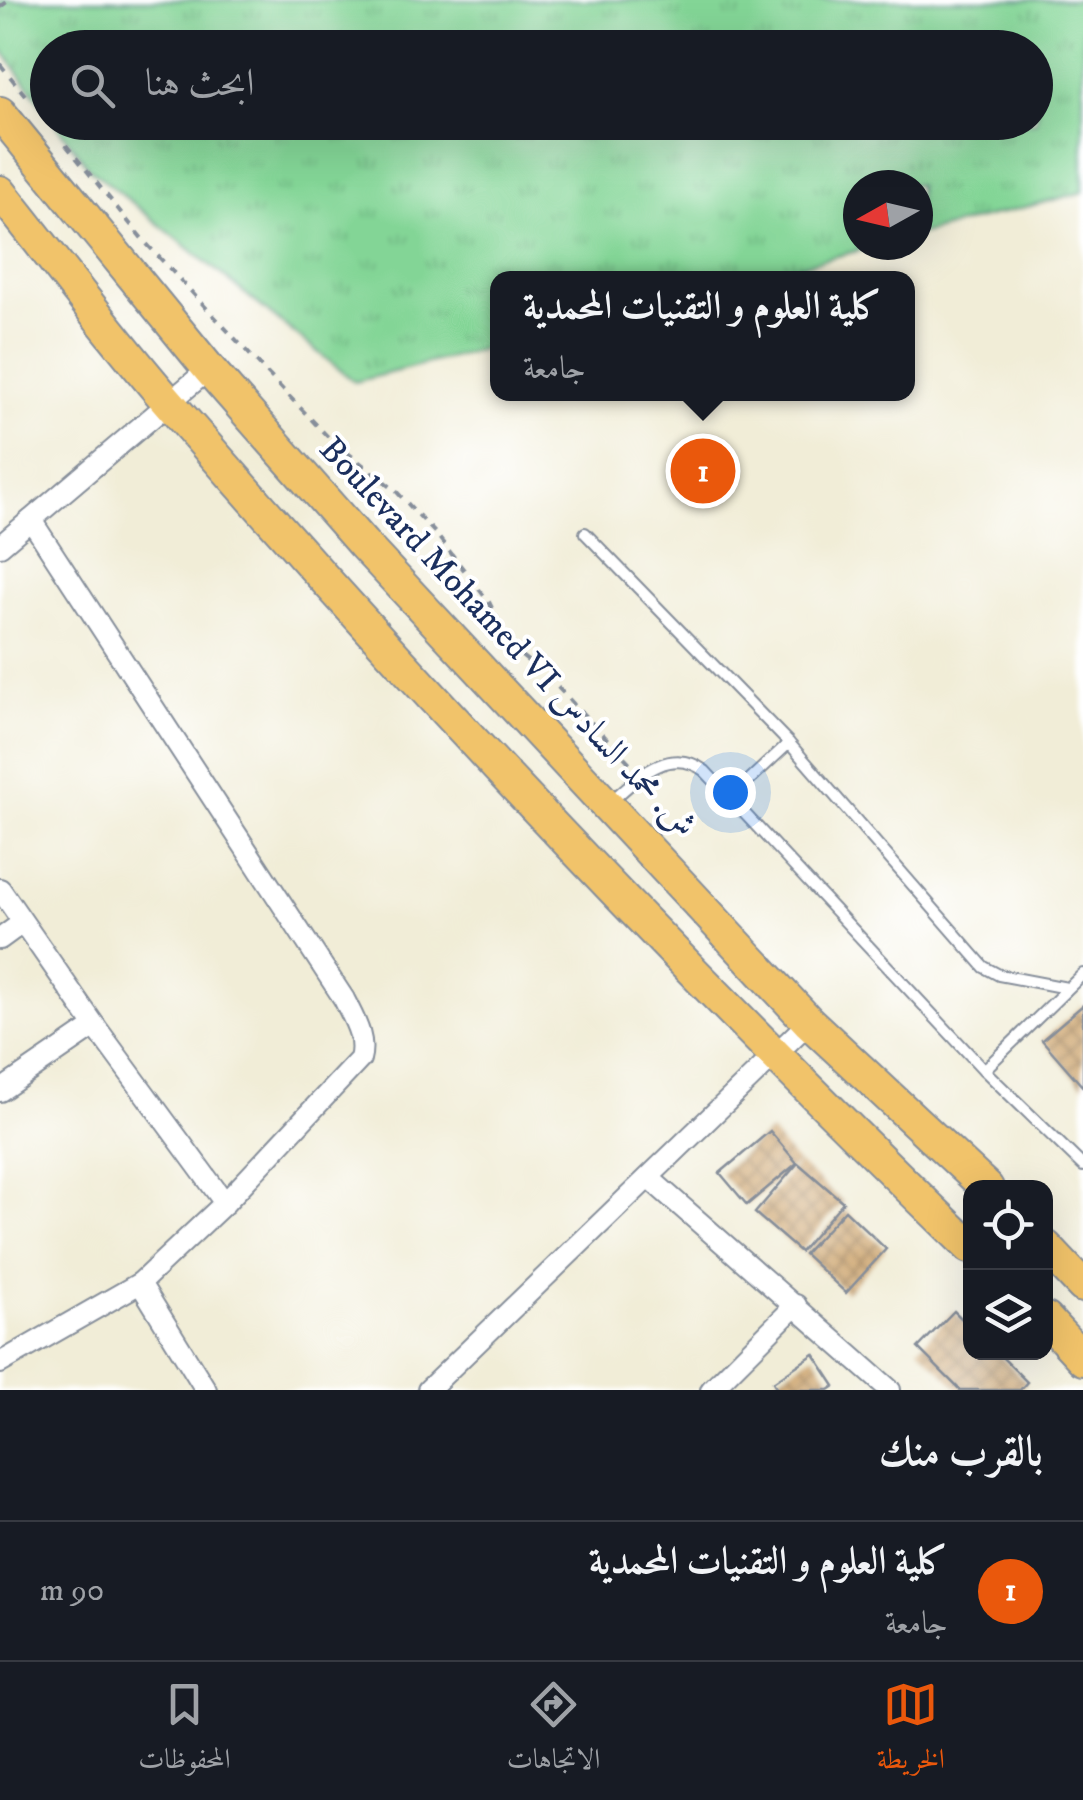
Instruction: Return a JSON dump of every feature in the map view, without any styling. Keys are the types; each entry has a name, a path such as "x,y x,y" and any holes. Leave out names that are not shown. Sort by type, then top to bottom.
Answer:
{"main road":[{"name":"Boulevard Mohamed VI ش. محمد السادس","path":"0,113 209,369 363,544 809,1022 978,1180"},
{"path":"0,192 168,402 507,778 775,1056 963,1239"},
{"path":"1053,1255 1083,1286"},
{"path":"1053,1326 1083,1358"}],"street":[{"path":"0,546 209,369"},
{"path":"0,1363 140,1284 226,1203 360,1058 362,1040 344,999 31,520"},
{"path":"0,889 94,1026 226,1203"},
{"path":"0,938 22,923"},
{"path":"428,1390 809,1022"},
{"path":"0,1091 94,1026"},
{"path":"649,1178 890,1390"},
{"path":"140,1284 206,1390"},
{"path":"711,1390 796,1305"}],"lane":[{"path":"585,533 789,743 984,967 999,975 1067,988"},
{"path":"731,797 789,743"},
{"path":"606,806 641,775 666,762 694,763 731,797 984,1070 1083,1166"},
{"path":"984,1070 1083,974"}],"path":[{"path":"0,7 10,0"},
{"path":"0,64 30,101"},
{"path":"61,140 144,240 267,373 330,439 395,490 436,534 488,602 520,655 546,674 641,775"}],"green space":[{"path":"0,0 1083,0 1083,192 933,231 933,170 843,170 843,255 779,271 490,271 490,347 355,382 89,168 68,140 1053,140 1053,30 30,30 30,88 0,47"}],"building":[{"path":"1083,1005 1083,1087 1042,1040"},
{"path":"770,1131 797,1163 747,1205 720,1173"},
{"path":"798,1163 843,1202 800,1252 755,1213"},
{"path":"845,1210 886,1249 846,1293 804,1254"},
{"path":"954,1311 963,1320 963,1360 1005,1360 1027,1382 1020,1390 960,1390 918,1348"},
{"path":"814,1354 835,1386 829,1390 778,1390 773,1382"}],"place":[{"name":"كلية العلوم و التقنيات المحمدية","path":"703,471"}]}
